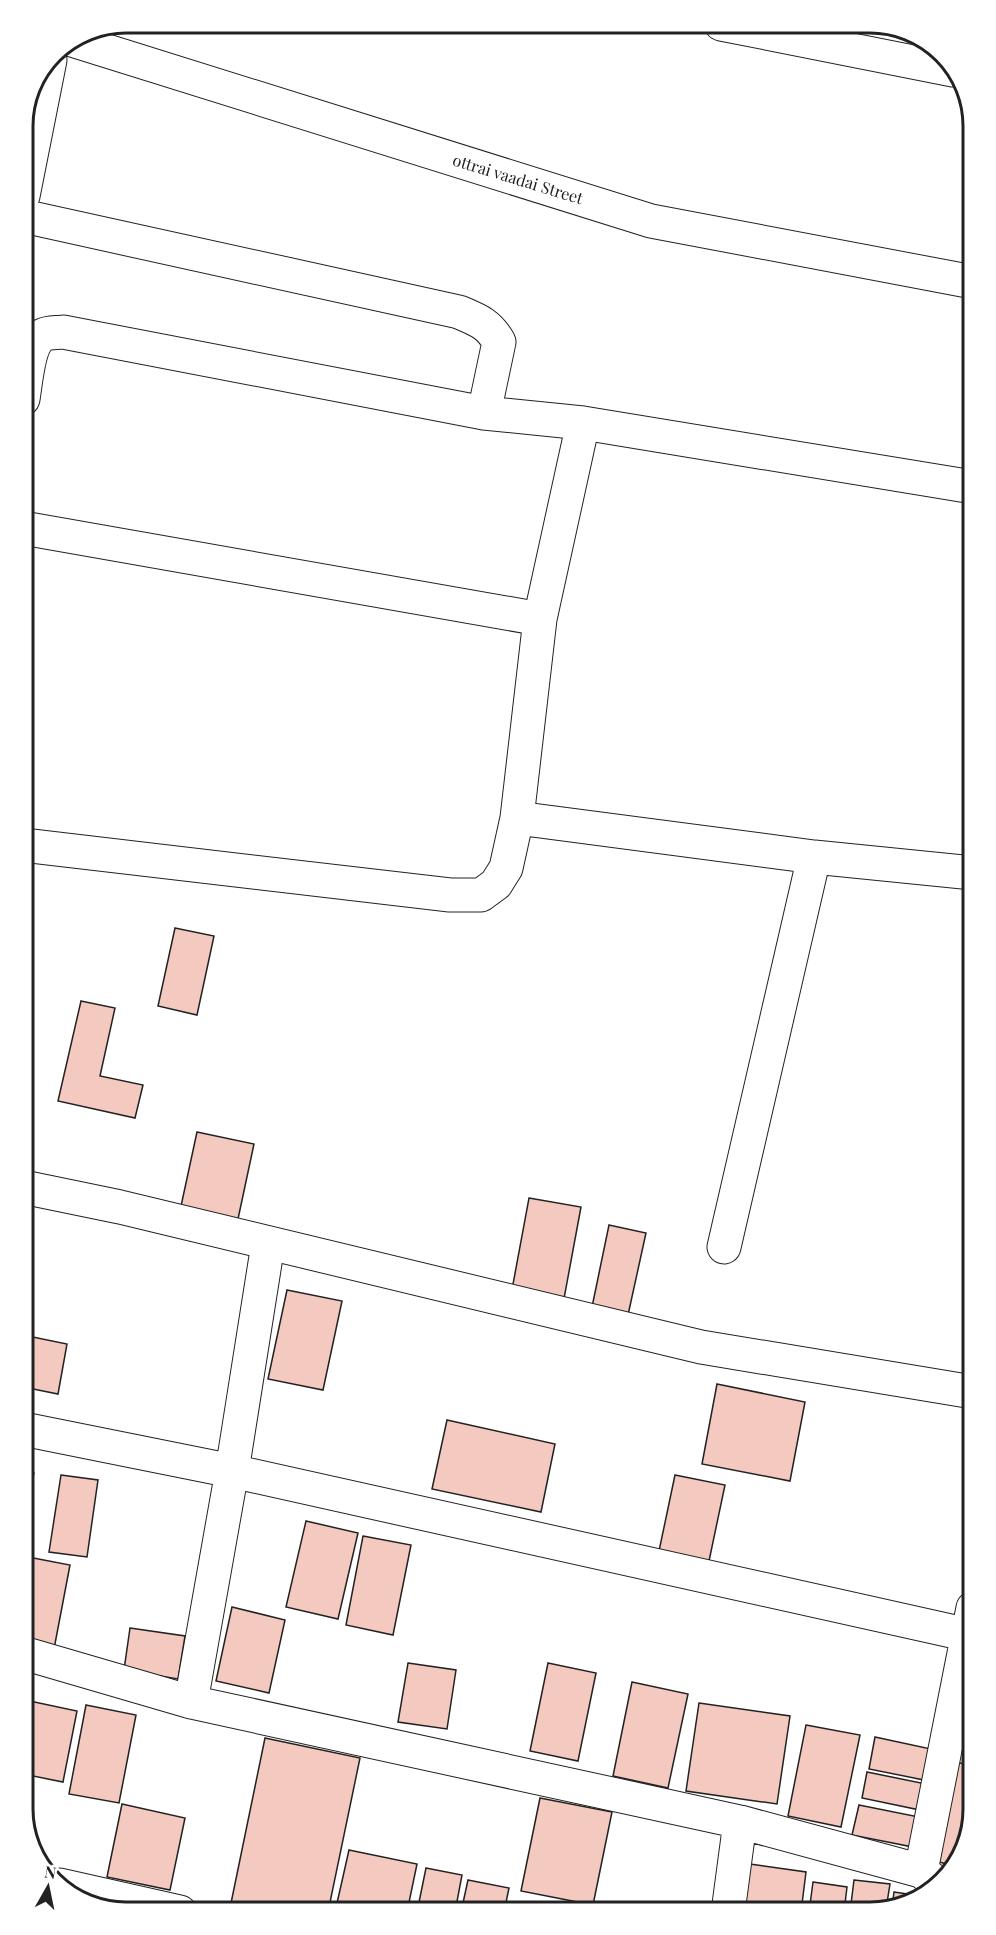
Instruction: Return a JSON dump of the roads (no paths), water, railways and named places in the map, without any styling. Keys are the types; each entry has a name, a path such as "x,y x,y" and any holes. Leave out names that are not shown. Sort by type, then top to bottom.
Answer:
{"street":[{"path":"766,33 943,68"},
{"name":"ottrai vaadai Street","path":"83,43 651,221 963,280"},
{"path":"33,128 44,83"},
{"path":"33,218 459,312 492,329 499,342 484,413"},
{"path":"33,334 63,332 484,413 583,423 963,485"},
{"path":"33,846 450,895 481,895 495,884 506,868 517,818 540,619 583,423"},
{"path":"33,530 540,619"},
{"path":"517,818 814,857 963,872"},
{"path":"724,1247 814,857"},
{"path":"33,1189 701,1347 963,1390"},
{"path":"191,1702 232,1471 268,1244"},
{"path":"33,1432 963,1619"},
{"path":"33,1656 191,1702 740,1822 929,1877 963,1670"},
{"path":"729,1902 740,1822"},
{"path":"81,1890 136,1902"}]}
